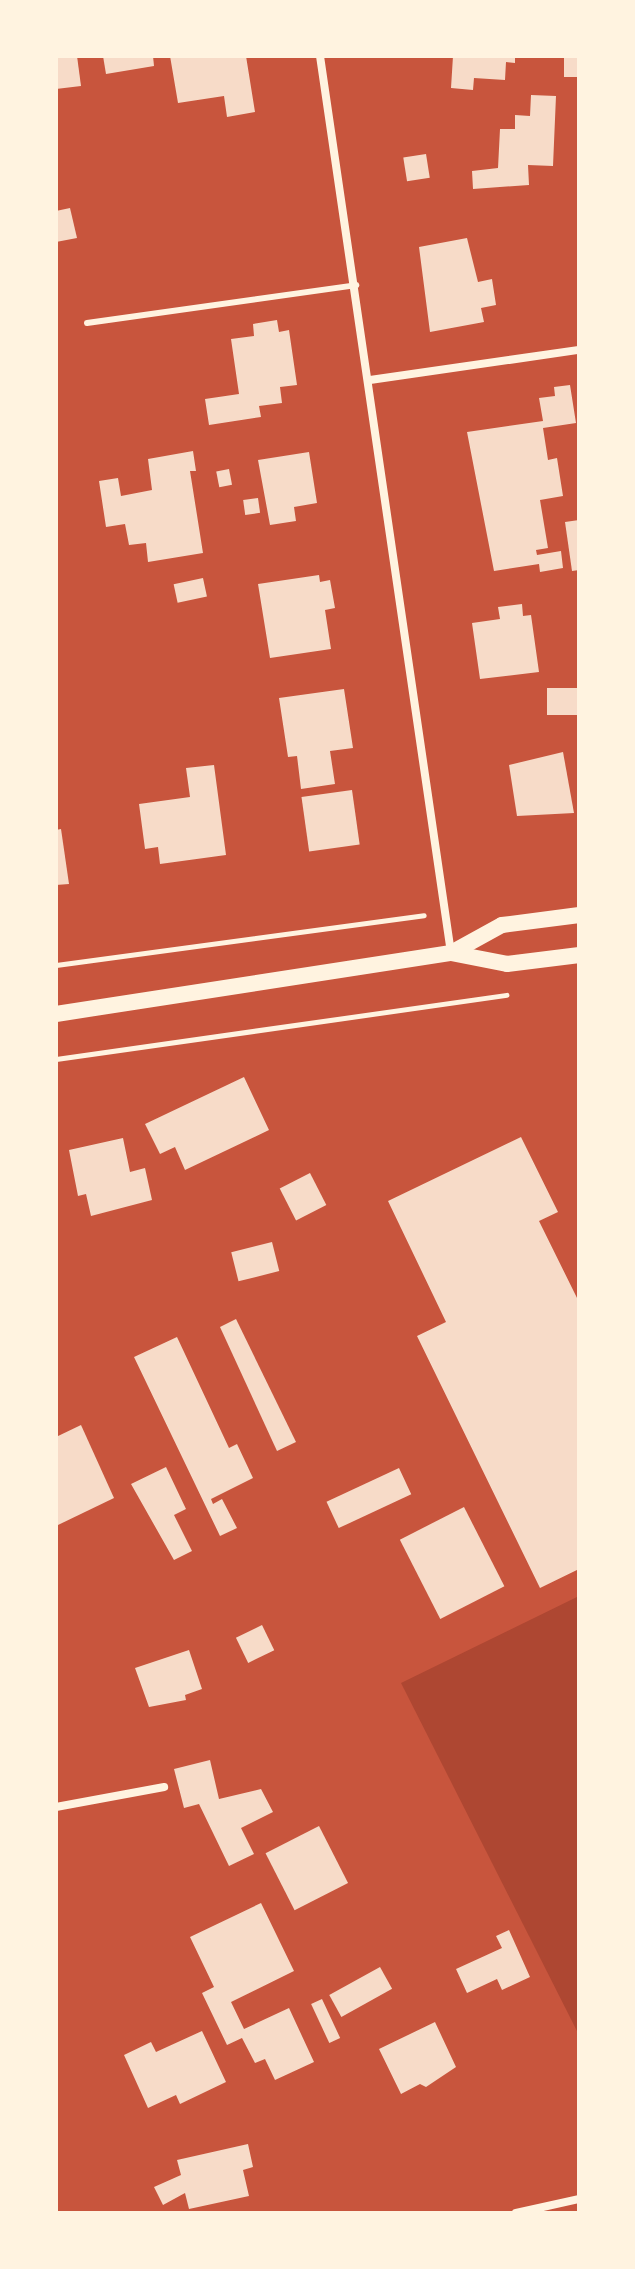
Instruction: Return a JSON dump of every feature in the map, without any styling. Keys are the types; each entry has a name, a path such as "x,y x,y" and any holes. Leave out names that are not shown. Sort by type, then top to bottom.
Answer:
{"main road":[{"path":"451,953 502,925 579,915"},
{"path":"56,1006 76,1007 451,953 507,964 579,955"},
{"path":"56,1014 76,1007"}],"street":[{"path":"320,56 370,380 451,953"},
{"path":"370,380 579,350"},
{"path":"56,1807 164,1787"},
{"path":"516,2213 579,2199"}],"lane":[{"path":"87,323 356,285"}],"path":[{"path":"56,965 445,912"},
{"path":"56,1059 519,993"}],"shaded area":[{"path":"579,1596 579,2035 401,1683"}],"building":[{"path":"56,56 77,56 81,86 56,89"},
{"path":"103,56 153,56 154,66 106,74"},
{"path":"170,56 246,56 255,112 227,117 224,96 178,103"},
{"path":"453,56 515,56 515,63 506,62 505,80 474,78 473,90 451,88"},
{"path":"564,56 579,56 579,77 564,77"},
{"path":"531,95 556,96 553,166 528,165 529,185 473,189 472,171 498,168 500,129 515,129 515,115 530,116"},
{"path":"426,154 430,178 407,181 403,158"},
{"path":"70,208 77,238 56,242 56,211"},
{"path":"467,238 478,282 492,279 496,305 481,308 484,322 430,332 419,247"},
{"path":"277,320 279,332 289,330 297,385 280,387 282,403 259,406 261,417 209,425 205,399 239,394 231,339 254,336 253,324"},
{"path":"570,385 576,423 543,428 548,460 557,458 563,496 540,500 548,548 536,550 537,555 561,551 563,568 540,572 539,564 494,571 467,432 543,421 539,398 555,396 554,387"},
{"path":"193,451 196,471 190,471 203,553 148,562 146,543 129,545 125,524 106,527 99,481 118,478 121,496 152,490 148,459"},
{"path":"309,452 317,503 294,507 296,521 270,525 258,460"},
{"path":"229,469 232,485 219,487 216,471"},
{"path":"258,498 260,513 245,515 243,500"},
{"path":"579,520 579,570 572,571 565,522"},
{"path":"319,575 320,582 330,580 335,608 325,610 331,649 270,658 258,584"},
{"path":"203,578 207,597 178,603 174,584"},
{"path":"522,604 523,616 531,615 539,672 480,679 472,623 500,619 498,607"},
{"path":"547,688 579,688 579,715 547,715"},
{"path":"344,689 353,748 330,751 335,784 301,789 297,756 288,757 279,698"},
{"path":"563,752 574,813 517,816 509,765"},
{"path":"214,765 226,855 160,864 158,847 145,849 139,804 190,797 186,768"},
{"path":"352,790 360,844 309,852 301,797"},
{"path":"61,829 69,884 56,885 56,830"},
{"path":"244,1077 269,1130 185,1170 175,1147 160,1154 145,1124"},
{"path":"521,1137 558,1212 539,1221 579,1302 579,1569 540,1588 417,1336 446,1322 388,1201"},
{"path":"123,1138 130,1172 145,1168 152,1200 91,1216 86,1194 78,1196 69,1150"},
{"path":"310,1173 326,1205 296,1221 280,1188"},
{"path":"272,1242 279,1271 239,1281 231,1252"},
{"path":"236,1319 296,1442 277,1451 220,1327"},
{"path":"177,1337 229,1448 237,1444 253,1478 211,1499 213,1504 222,1499 237,1528 220,1536 134,1357"},
{"path":"81,1425 114,1498 58,1525 56,1437"},
{"path":"166,1467 186,1509 174,1515 192,1551 174,1560 131,1484"},
{"path":"399,1468 411,1494 339,1528 326,1502"},
{"path":"464,1507 504,1586 440,1619 400,1540"},
{"path":"262,1625 274,1650 248,1663 236,1638"},
{"path":"189,1650 202,1689 185,1695 186,1700 149,1707 135,1668"},
{"path":"210,1760 219,1799 261,1789 273,1812 241,1828 254,1854 229,1866 199,1804 184,1808 174,1769"},
{"path":"319,1826 348,1883 295,1910 266,1853"},
{"path":"261,1903 294,1971 231,2002 244,2029 289,2008 314,2062 275,2080 265,2059 255,2063 242,2038 227,2045 202,1993 214,1987 190,1937"},
{"path":"509,1930 530,1977 502,1990 497,1979 467,1993 456,1969 502,1948 496,1936"},
{"path":"380,1967 392,1989 341,2017 329,1995"},
{"path":"322,1999 340,2038 329,2043 311,2004"},
{"path":"435,2022 456,2067 426,2087 420,2084 401,2094 379,2049"},
{"path":"202,2031 226,2082 180,2104 176,2095 148,2108 124,2055 151,2042 156,2052"},
{"path":"248,2144 253,2167 243,2170 249,2196 189,2209 185,2193 163,2205 154,2187 181,2175 177,2160"}]}
